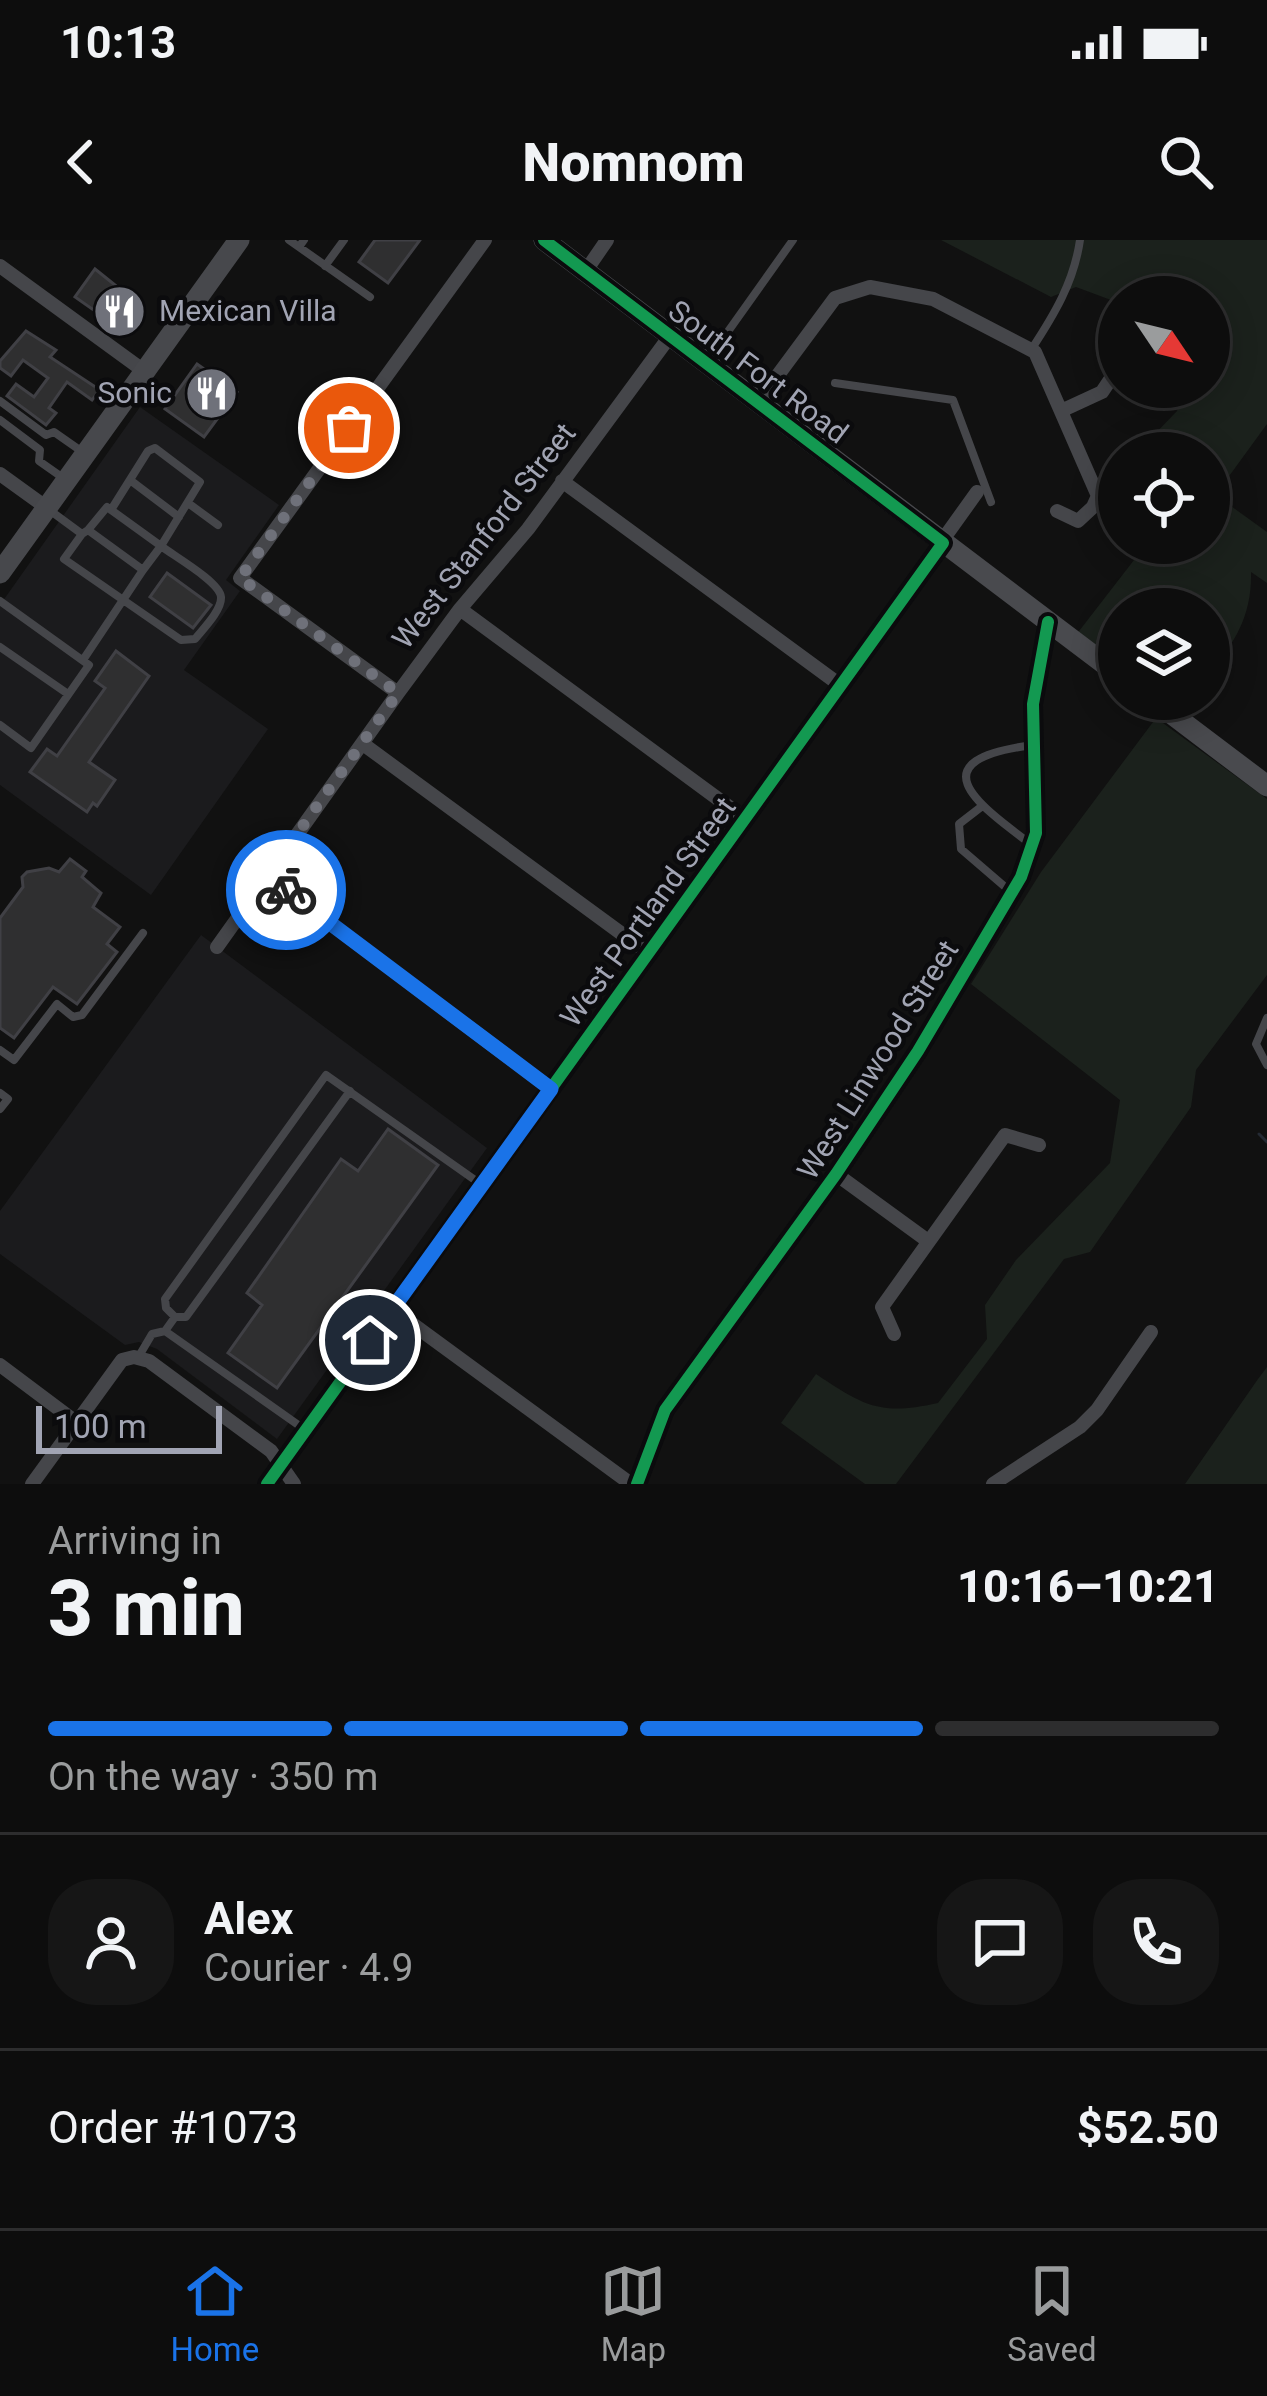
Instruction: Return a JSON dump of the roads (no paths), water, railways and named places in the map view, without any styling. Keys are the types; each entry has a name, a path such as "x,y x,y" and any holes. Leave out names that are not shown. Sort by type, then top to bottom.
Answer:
{"main road":[{"path":"0,573 239,240"}],"street":[{"path":"398,693 240,578 485,240"},
{"name":"South Fort Road","path":"544,240 1098,659"},
{"path":"585,272 607,240"},
{"path":"0,266 144,371"},
{"path":"758,402 835,298 870,287 933,299 1031,350 1045,368 1098,496 1094,507 1078,521 1057,511"},
{"name":"West Stanford Street","path":"217,946 460,609 506,558 670,336"},
{"path":"1063,410 1098,394"},
{"path":"0,473 47,508"},
{"path":"562,481 840,685"},
{"name":"West Portland Street","path":"267,1484 943,542 984,497"},
{"path":"460,609 744,818"},
{"name":"West Linwood Street","path":"634,1484 665,1410 836,1174 918,1051 1012,892 1033,846 1033,704 1048,622"},
{"path":"1182,720 1264,777"},
{"path":"362,744 648,953"},
{"path":"267,876 551,1089"},
{"path":"894,1334 882,1307 1005,1135 1039,1145"},
{"path":"836,1174 928,1240"},
{"path":"392,1309 634,1484"},
{"path":"993,1484 1080,1427 1097,1410 1150,1332"},
{"path":"32,1484 122,1360 136,1358 148,1361 271,1451 294,1484"},
{"path":"0,1365 76,1422"}],"lane":[{"path":"290,240 302,244 370,297"},
{"path":"706,362 793,240"},
{"path":"1031,350 1076,267 1081,240"},
{"path":"325,266 338,243"},
{"path":"835,383 953,400 984,497"},
{"path":"0,401 46,435 54,432 85,454"},
{"path":"0,421 40,450 38,461 66,480"},
{"path":"83,660 200,482 155,448 111,510"},
{"path":"130,480 178,517"},
{"path":"188,502 218,525"},
{"path":"107,507 111,510 221,594 221,603 195,639 181,640 64,559 107,507"},
{"path":"47,508 143,570"},
{"path":"0,601 89,665 31,748 0,725"},
{"path":"0,647 69,694"},
{"path":"1033,846 981,807 967,787 979,757 1034,745"},
{"path":"981,807 959,824 961,849 1012,892"},
{"path":"0,1050 14,1060 57,1004 73,1016 82,1015 143,933"},
{"path":"1267,1018 1256,1044 1267,1065"},
{"path":"175,1317 165,1299 326,1075 482,1185"},
{"path":"175,1317 186,1317 350,1091"},
{"path":"0,1093 8,1099 0,1109"},
{"path":"136,1358 152,1334 166,1331 175,1317"},
{"path":"166,1331 305,1430"}],"waterway":[{"path":"1259,1134 1267,1142"}],"place":[{"name":"Mexican Villa","path":"120,311"},
{"name":"Sonic","path":"211,393"}]}
